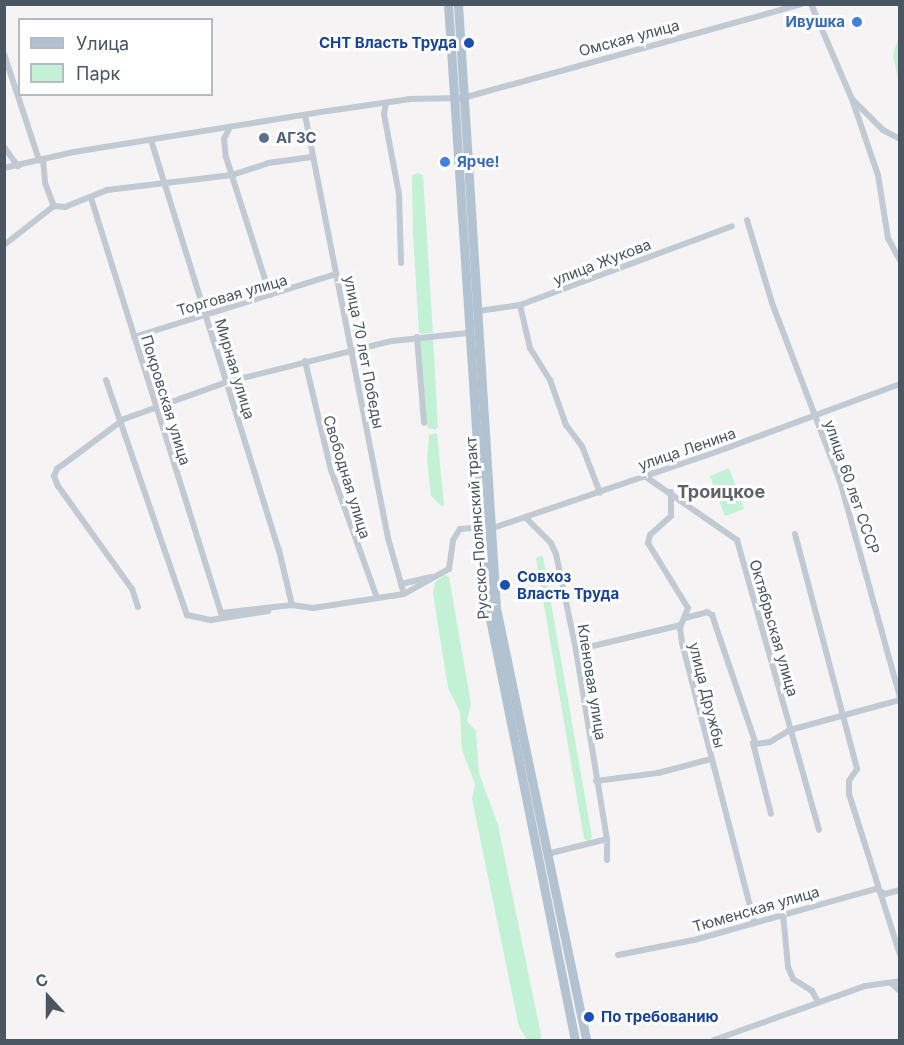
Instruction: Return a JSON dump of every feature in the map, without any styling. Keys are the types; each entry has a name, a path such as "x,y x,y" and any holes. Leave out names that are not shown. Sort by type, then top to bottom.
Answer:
{"main road":[{"name":"Русско-Полянский тракт","path":"448,4 478,311 484,529 500,633 586,1041"},
{"name":"Русско-Полянский тракт","path":"458,4 458,98 468,333 492,638 575,1041"}],"street":[{"name":"Омская улица","path":"4,168 41,159 305,115 386,103 458,98 801,4"},
{"path":"811,4 852,99 878,175 888,238 900,261"},
{"path":"4,54 18,94"},
{"path":"19,96 41,159 45,183 54,206"},
{"path":"852,99 883,130 900,139"},
{"path":"386,103 384,114 399,194 401,263"},
{"name":"улица 70 лет Победы","path":"305,115 388,538 404,594"},
{"path":"231,127 224,147 270,295"},
{"name":"Мирная улица","path":"151,140 284,566 292,605"},
{"path":"4,147 18,166"},
{"path":"5,244 54,206 91,198 114,189 231,175 268,163 312,157"},
{"name":"Покровская улица","path":"91,198 217,608 224,613 280,607"},
{"name":"улица 60 лет СССР","path":"747,220 771,303 815,416 822,427 862,555 900,699"},
{"name":"улица Жукова","path":"478,311 520,305 732,226"},
{"name":"Торговая улица","path":"134,337 336,274"},
{"path":"520,305 531,348 550,380 566,425 582,446 600,493"},
{"path":"138,607 132,589 54,476 121,421 226,382 351,350 417,337 468,333"},
{"path":"417,337 424,423"},
{"name":"Свободная улица","path":"305,361 331,470 377,598"},
{"path":"106,380 187,615 211,620 262,614 292,605 313,608 404,594 432,577"},
{"name":"улица Ленина","path":"432,577 452,564 453,540 460,529 484,529 526,518 646,477 900,384"},
{"name":"Октябрьская улица","path":"646,477 671,492 737,540 819,830"},
{"path":"671,492 671,516 650,535 648,543 687,603 685,618 707,612 712,615 753,743 771,814"},
{"name":"Кленовая улица","path":"526,518 554,548 576,650 607,839 607,860"},
{"path":"795,534 857,769 849,780 849,794 876,889 900,955"},
{"path":"401,584 432,577"},
{"name":"улица Дружбы","path":"685,618 681,625 682,642 754,921"},
{"path":"576,650 681,625"},
{"path":"753,743 770,742 790,730 900,699"},
{"path":"596,781 658,772 711,759"},
{"path":"547,854 607,839"},
{"name":"Тюменская улица","path":"618,955 676,944 876,889 885,894 900,890"},
{"path":"783,914 788,967 793,979 812,991 818,1002"},
{"path":"714,1041 865,986 900,981"},
{"path":"891,983 900,991"}],"green space":[{"path":"899,36 899,84 893,55"},
{"path":"418,173 423,175 433,333 419,334 412,175"},
{"path":"433,338 438,427 435,430 427,427 420,340"},
{"path":"437,433 444,505 441,506 431,496 427,459 429,435"},
{"path":"729,468 744,509 725,516 710,476"},
{"path":"543,557 592,837 589,841 584,839 536,558"},
{"path":"445,575 449,577 471,704 467,721 476,731 479,773 498,825 542,1040 527,1040 519,1027 472,799 475,784 462,750 460,712 448,688 433,593 435,582"}],"place":[{"name":"Ивушка","path":"857,22"},
{"name":"СНТ Власть Труда","path":"469,43"},
{"name":"АГЗС","path":"264,138"},
{"name":"Ярче!","path":"445,162"},
{"name":"Совхоз Власть Труда","path":"505,585"},
{"name":"По требованию","path":"589,1017"}],"district":[{"name":"Троицкое","path":"721,492"}]}
